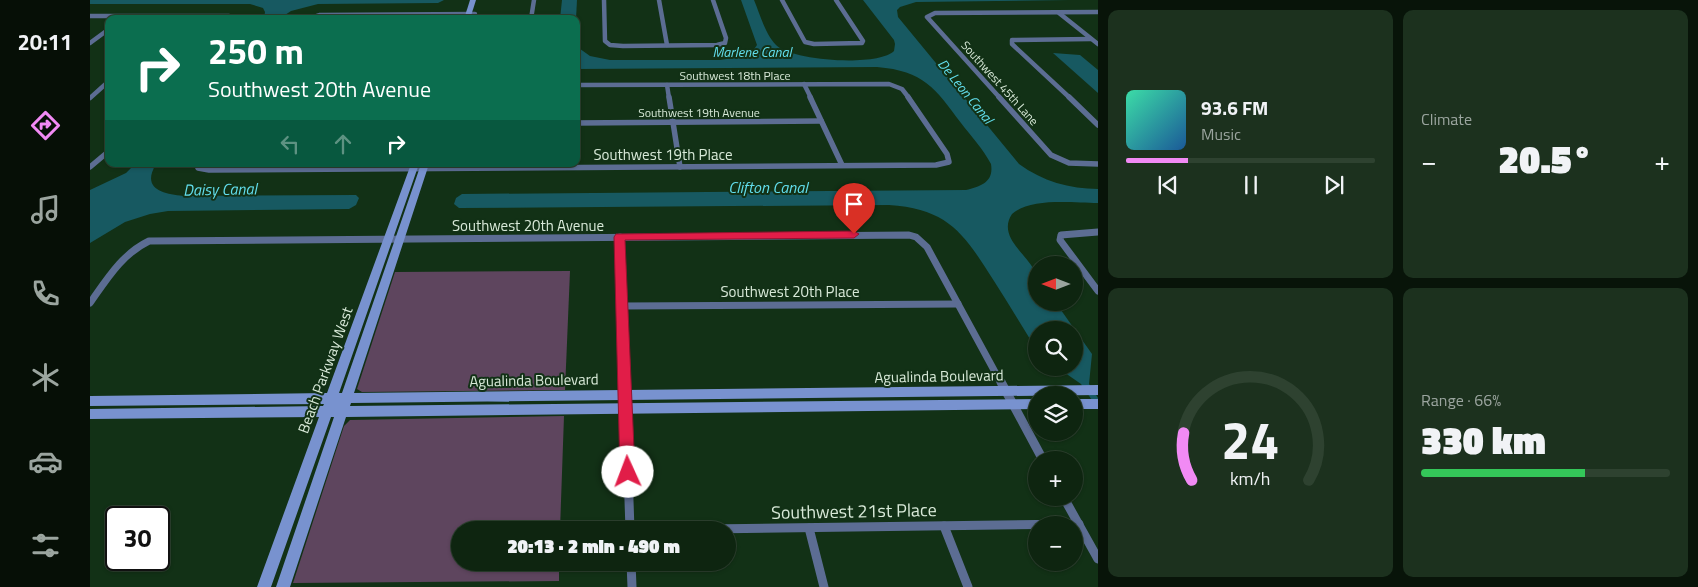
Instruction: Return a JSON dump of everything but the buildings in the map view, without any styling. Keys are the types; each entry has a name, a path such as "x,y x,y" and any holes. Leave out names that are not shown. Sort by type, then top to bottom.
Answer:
{"street":[{"path":"468,15 473,0"},
{"path":"476,15 480,0"},
{"path":"532,15 534,0"},
{"path":"604,0 605,40 610,45 717,45 725,43 726,38 713,0"},
{"path":"659,0 667,45"},
{"path":"782,0 802,39 809,44 862,43 860,35 836,0"},
{"path":"1059,13 1098,12"},
{"path":"1059,13 1098,44"},
{"name":"Southwest 45th Lane","path":"1059,13 928,15 929,19 1051,155 1060,161 1069,163 1098,164"},
{"path":"90,16 105,16"},
{"path":"90,43 105,32"},
{"path":"1092,39 1012,40 1012,44 1098,125"},
{"path":"804,84 842,165"},
{"path":"90,98 105,85"},
{"name":"Southwest 18th Place","path":"580,85 894,85 902,89 947,154 949,162"},
{"path":"667,85 680,167"},
{"name":"Southwest 19th Avenue","path":"580,123 821,122"},
{"path":"90,167 105,154"},
{"name":"Southwest 19th Place","path":"580,167 936,165 949,162"},
{"name":"Southwest 19th Place","path":"200,167 209,170 366,167"},
{"name":"Beach Parkway West","path":"283,587 400,238 419,167"},
{"name":"Beach Parkway West","path":"264,587 389,238 419,167"},
{"path":"1098,232 1068,233 1061,235 1060,240 1098,290"},
{"name":"Southwest 20th Avenue","path":"90,303 128,253 141,244 156,241 893,234 916,238 927,247 958,304"},
{"path":"620,237 630,521"},
{"path":"958,304 1038,451"},
{"name":"Southwest 20th Place","path":"622,306 958,304"},
{"name":"Agualinda Boulevard","path":"90,401 1098,390"},
{"name":"Agualinda Boulevard","path":"90,414 1028,404"},
{"name":"Southwest 21st Place","path":"736,529 1028,525"},
{"path":"944,526 968,587"},
{"path":"809,528 824,587"},
{"path":"1083,531 1098,559"},
{"path":"631,571 632,587"}],"shaded area":[{"path":"570,271 565,390 362,392 357,389 395,272"},
{"path":"564,416 560,521 451,521 451,571 559,571 559,581 293,583 344,426 350,420"}],"water":[{"path":"90,0 444,0 438,3 318,4 291,11 285,15 265,15 263,8 250,4 90,4"},
{"path":"562,0 577,0 576,15 560,15"},
{"path":"741,0 754,0 763,24 772,40 785,51 816,58 854,60 885,56 894,51 894,40 863,0 1069,0 916,2 900,7 897,10 898,17 1019,164 1037,175 1057,183 1067,186 1098,189 1098,203 1053,202 1030,205 1012,214 1008,223 1011,239 1028,261 1028,311 1062,311 1069,321 1028,321 1028,336 983,264 963,237 941,218 910,207 889,205 459,208 454,204 456,198 462,194 966,190 981,185 988,179 991,164 944,100 927,83 917,77 893,69 877,67 580,69 580,49 590,56 610,60 720,60 746,56 757,45"},
{"path":"1053,53 1080,55 1098,70 1098,93"},
{"path":"132,167 154,167 151,179 156,189 168,194 183,196 356,195 359,198 356,205 349,209 168,211 150,214 125,222 90,243 90,190 126,173"},
{"path":"1083,341 1092,354 1089,384 1098,398 1098,409 1081,384 1070,376 1083,376"}],"route":[{"path":"628,472 620,237 854,234"}],"water label":[{"name":"Marlene Canal","path":"752,51"},
{"name":"De Leon Canal","path":"966,91"},
{"name":"Clifton Canal","path":"768,187"},
{"name":"Daisy Canal","path":"220,189"}]}
